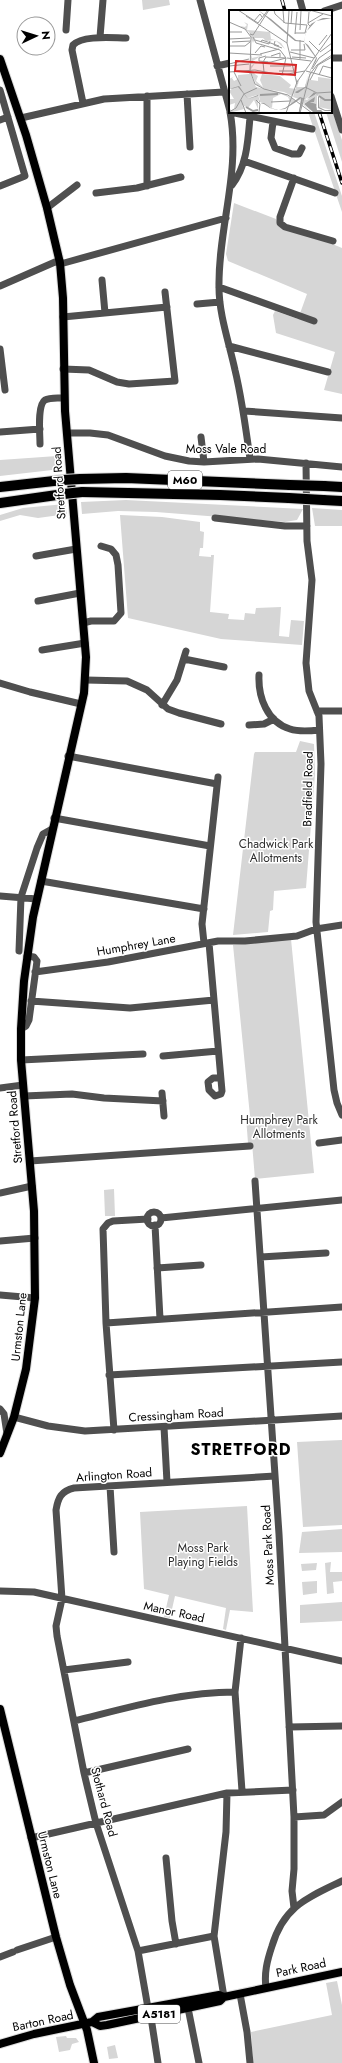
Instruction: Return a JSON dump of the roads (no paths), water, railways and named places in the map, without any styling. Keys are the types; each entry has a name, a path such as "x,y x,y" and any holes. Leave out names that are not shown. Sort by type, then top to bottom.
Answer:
{"highway":[{"name":"M60","path":"0,487 63,480 126,478 342,487"},
{"name":"M60","path":"0,503 82,492 220,495 342,501"}],"main road":[{"name":"Stretford Road","path":"0,59 21,118 47,208 60,262 63,317 64,398 85,643 86,680 54,818 25,962 21,1029 21,1060 33,1200"},
{"name":"Urmston Lane","path":"0,1453 14,1416 26,1369 35,1298 35,1238 33,1200"},
{"name":"Urmston Lane","path":"0,1709 56,1938 89,2023 94,2063"},
{"name":"Park Road","path":"266,1988 342,1972"},
{"name":"Barton Road","path":"150,2016 219,1995 224,1997 266,1988"},
{"name":"Barton Road","path":"0,2044 89,2023 98,2017 150,2016 220,2001 224,1997"}],"street":[{"path":"66,30 68,0"},
{"path":"100,38 103,0"},
{"path":"200,0 229,109"},
{"path":"300,0 304,10"},
{"path":"327,10 342,5"},
{"path":"83,103 72,48 78,42 100,38 126,38"},
{"path":"217,66 229,63"},
{"path":"0,90 25,176 0,185"},
{"path":"21,118 83,103 116,97 224,92"},
{"path":"187,94 190,147"},
{"path":"3,99 14,96"},
{"path":"147,96 147,186"},
{"path":"332,99 342,130"},
{"path":"230,113 233,138 231,186 220,254 219,287 220,302 244,411 250,460"},
{"path":"234,113 312,129"},
{"path":"0,120 8,117"},
{"path":"231,186 239,174 244,161 250,117"},
{"path":"273,122 271,138 273,146 292,154 301,153"},
{"path":"14,139 26,135"},
{"path":"244,161 335,193"},
{"path":"96,193 104,195 174,182 181,177"},
{"path":"294,178 280,217 280,223 285,227 333,242"},
{"path":"47,208 77,184"},
{"path":"0,286 55,262 60,262 226,218"},
{"path":"102,280 105,313"},
{"path":"219,287 314,321"},
{"path":"63,369 89,370 117,382 128,384 175,381 165,292"},
{"path":"197,304 220,302"},
{"path":"63,317 167,307"},
{"path":"229,346 328,372"},
{"path":"0,350 5,390"},
{"path":"40,444 42,403 46,399 64,398"},
{"path":"244,411 342,418"},
{"path":"0,432 40,429"},
{"name":"Moss Vale Road","path":"67,433 103,434 173,458 204,462 250,460 306,463 342,467"},
{"path":"201,437 204,462"},
{"name":"Bradfield Road","path":"306,463 307,526 312,580 306,671 309,691 317,711 321,764 316,929 334,1090 337,1104 342,1115"},
{"path":"215,518 285,526 307,526"},
{"path":"83,623 114,621 121,613 116,555 112,547 101,546"},
{"path":"36,556 76,549"},
{"path":"38,601 80,593"},
{"path":"42,650 85,643"},
{"path":"162,705 177,680 186,651"},
{"path":"184,659 224,667"},
{"path":"260,675 260,694 264,705 274,719 290,729 319,730"},
{"path":"86,680 127,681 147,690 162,705 179,714 222,724"},
{"path":"0,683 81,704"},
{"path":"317,711 342,711"},
{"path":"249,725 264,724 274,719"},
{"path":"68,756 217,780 202,936 206,943 214,1000 220,1078"},
{"path":"54,818 210,846"},
{"path":"19,951 21,897 43,834 52,829"},
{"path":"41,881 204,909"},
{"path":"0,896 37,899"},
{"name":"Humphrey Lane","path":"35,972 108,962 206,943 297,932 302,933 342,925"},
{"name":"Stretford Road","path":"21,1029 28,1024 36,959 25,962"},
{"path":"31,1001 130,1008 214,1000"},
{"path":"163,1056 218,1051"},
{"path":"21,1060 142,1054"},
{"path":"0,1088 23,1085"},
{"path":"334,1090 342,1089"},
{"path":"24,1096 72,1094 104,1098 163,1097 164,1116"},
{"path":"319,1143 342,1140"},
{"path":"30,1161 250,1146"},
{"name":"Moss Park Road","path":"255,1181 272,1421 293,1790 294,1870 292,1891 294,1908"},
{"path":"0,1193 32,1186"},
{"path":"161,1218 342,1200"},
{"path":"148,1219 149,1215 155,1212 159,1214 161,1218"},
{"path":"148,1219 149,1223 155,1225 159,1224 161,1218"},
{"path":"114,1430 106,1323 103,1229 106,1225 112,1222 148,1219"},
{"path":"155,1225 160,1319"},
{"path":"0,1241 35,1238"},
{"path":"261,1257 326,1253"},
{"path":"157,1268 201,1265"},
{"path":"0,1295 35,1298"},
{"path":"106,1323 342,1307"},
{"path":"109,1375 342,1362"},
{"path":"0,1409 4,1414 7,1434"},
{"name":"Cressingham Road","path":"14,1416 67,1429 85,1431 342,1416"},
{"path":"164,1427 167,1482"},
{"name":"Arlington Road","path":"62,1599 56,1510 60,1495 68,1490 167,1482 275,1476"},
{"path":"110,1486 114,1552"},
{"name":"Manor Road","path":"0,1591 34,1592 342,1661"},
{"name":"Stothard Road","path":"62,1599 56,1626 84,1773 96,1823 138,1951 150,2016 158,2040 158,2063"},
{"path":"241,1638 235,1692 242,1791"},
{"path":"64,1670 128,1662"},
{"path":"74,1721 183,1695 209,1692 235,1692"},
{"path":"289,1727 342,1726"},
{"path":"84,1773 188,1749"},
{"path":"31,1838 227,1793 242,1791 293,1790"},
{"path":"224,1997 214,1936 226,1832 227,1793"},
{"path":"294,1817 324,1815 342,1802"},
{"path":"166,1858 172,1921 176,1944"},
{"path":"266,1988 264,1974 276,1932 286,1915 308,1897 342,1881"},
{"path":"138,1951 214,1936"},
{"path":"0,1957 56,1938"},
{"path":"240,1994 247,2032 250,2063"},
{"path":"188,2008 199,2063"}],"railway":[{"path":"282,0 285,10"},
{"path":"319,113 342,183"}],"district":[{"name":"STRETFORD","path":"241,1449"}],"park label":[{"name":"Chadwick Park Allotments","path":"276,851"},
{"name":"Humphrey Park Allotments","path":"279,1127"},
{"name":"Moss Park Playing Fields","path":"203,1555"}]}
